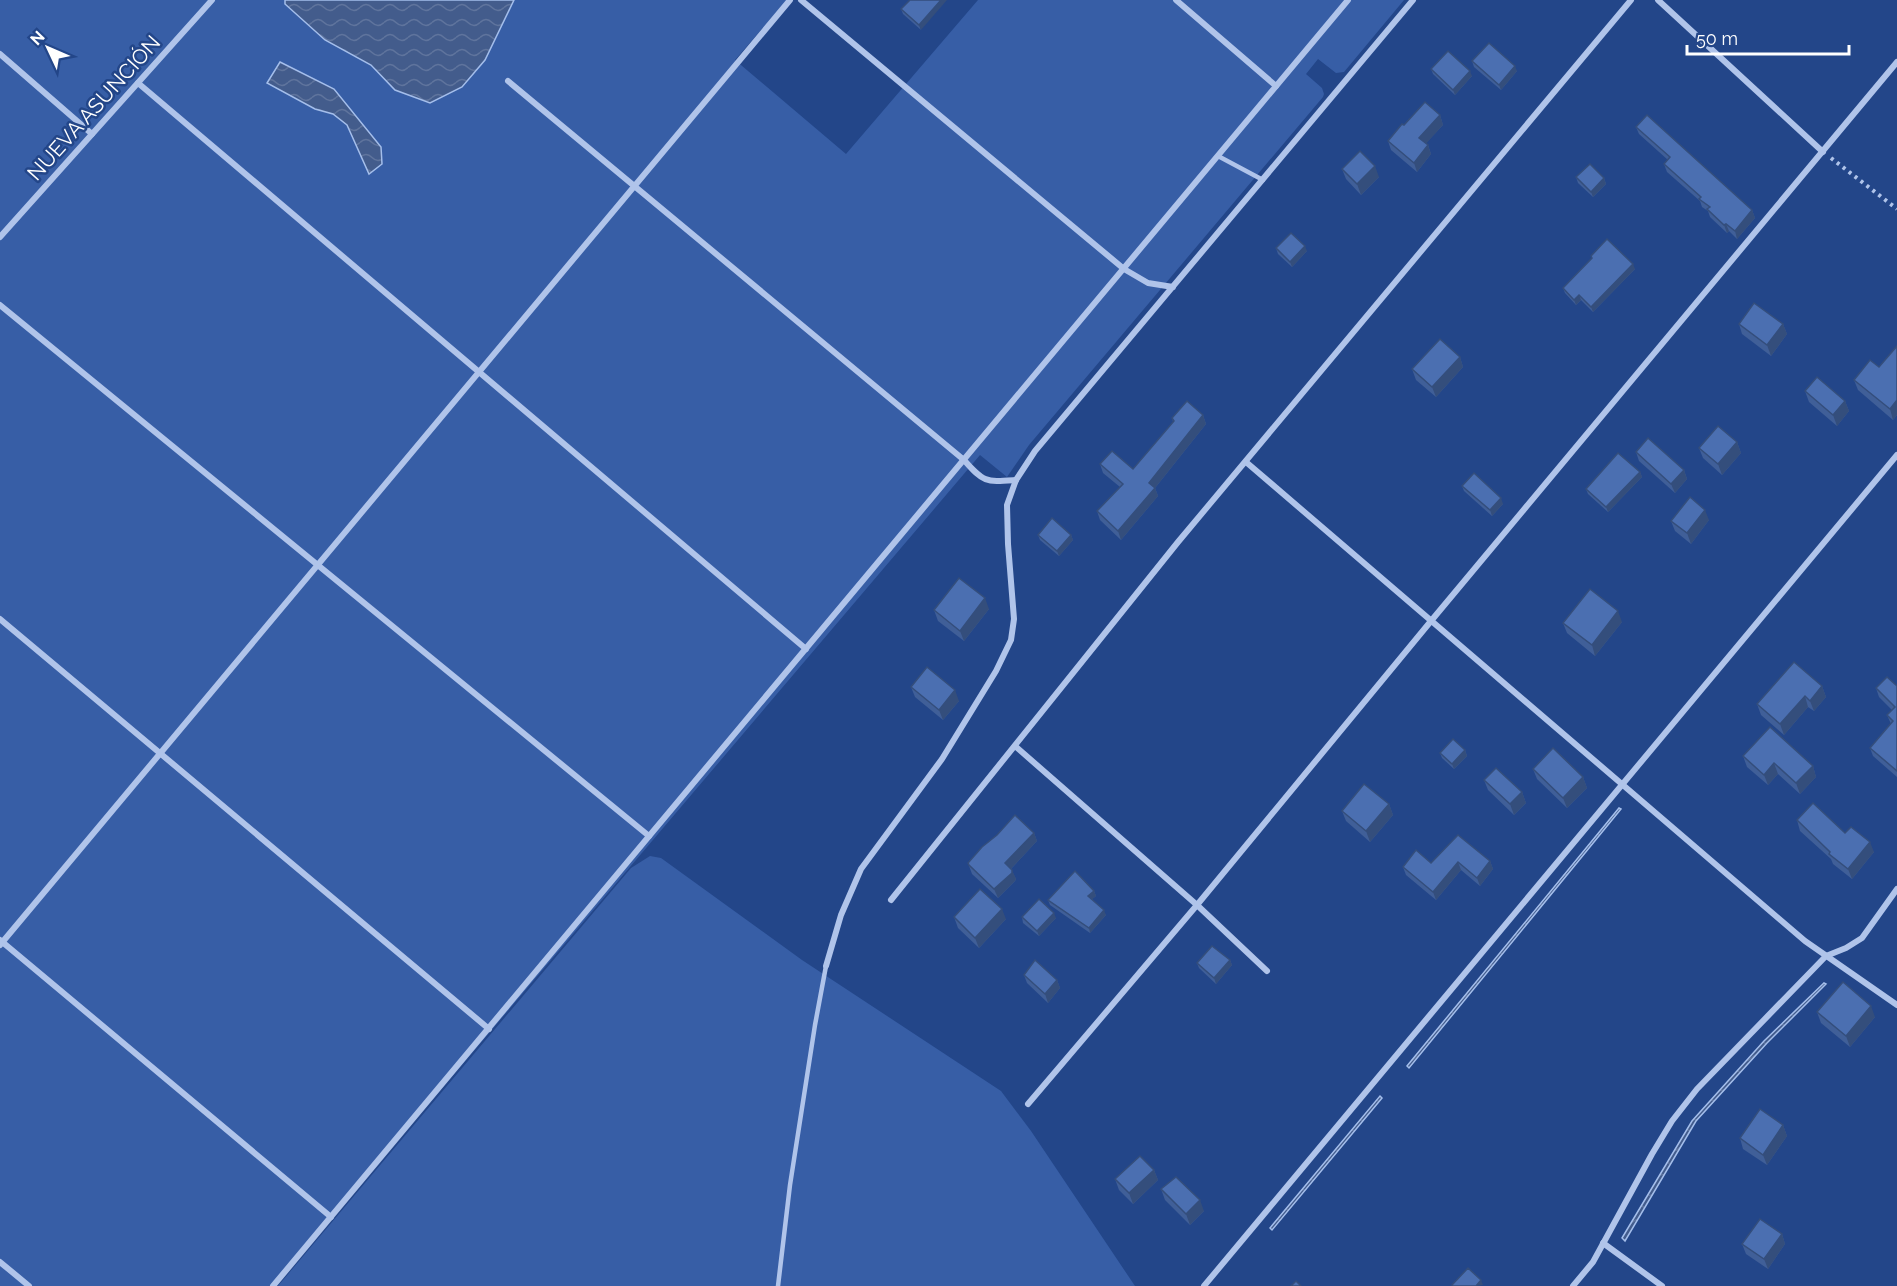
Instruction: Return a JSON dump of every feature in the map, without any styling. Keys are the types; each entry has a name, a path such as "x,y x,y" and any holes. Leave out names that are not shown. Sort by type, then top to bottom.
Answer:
{"street":[{"name":"NUEVA ASUNCIÓN","path":"0,237 212,0"},
{"path":"331,1217 1,942 790,0"},
{"path":"801,0 1124,268 1148,283 1173,287"},
{"path":"1176,0 1276,86"},
{"path":"273,1286 1348,0"},
{"path":"826,966 841,915 861,869 942,759 996,671 1011,640 1014,619 1007,505 1016,480 1035,451 1413,0"},
{"path":"891,900 1246,462 1631,0"},
{"path":"1658,0 1823,152"},
{"path":"0,54 92,134"},
{"path":"1028,1104 1197,905 1897,62"},
{"path":"508,81 964,460 977,475 991,482 1016,480"},
{"path":"138,83 806,649"},
{"path":"0,305 650,836"},
{"path":"1204,1286 1897,455"},
{"path":"1246,462 1805,941 1897,1005"},
{"path":"0,619 489,1029"},
{"path":"1015,746 1197,905 1267,971"},
{"path":"1573,1286 1593,1262 1667,1130 1697,1089 1826,956 1862,938 1897,890"},
{"path":"1603,1243 1662,1286"},
{"path":"0,1262 29,1286"}],"lane":[{"path":"1218,156 1263,180"},
{"path":"778,1286 790,1185 814,1025 826,966"}],"path":[{"path":"1823,152 1897,209"}],"shaded area":[{"path":"0,0 787,0 735,60 846,154 978,0 1404,0 1344,72 1336,73 1318,59 1306,74 1322,88 1323,97 1029,445 1007,477 980,455 274,1286 0,1286"},
{"path":"650,856 661,858 802,960 1001,1091 1031,1131 1135,1286 278,1286 631,868"}],"water":[{"path":"285,0 514,0 485,60 462,87 430,103 395,90 371,65 325,40 285,4"},
{"path":"280,62 334,89 381,147 382,164 369,174 347,125 333,114 315,109 267,83"},
{"path":"1619,808 1621,809 1409,1068 1407,1066"},
{"path":"1824,983 1826,984 1767,1043 1696,1121 1625,1241 1622,1238 1692,1121 1764,1041"},
{"path":"1380,1096 1382,1098 1272,1230 1270,1228"}],"building":[{"path":"910,0 941,0 919,25 901,9"},
{"path":"1489,43 1515,66 1499,85 1472,61"},
{"path":"1448,51 1470,71 1453,90 1431,69"},
{"path":"1425,102 1440,115 1419,138 1428,145 1414,163 1388,141"},
{"path":"1647,115 1752,210 1735,231 1726,224 1724,225 1707,209 1710,207 1699,199 1701,197 1664,164 1670,157 1636,127"},
{"path":"1360,151 1375,166 1357,184 1342,169"},
{"path":"1590,164 1604,178 1591,192 1576,177"},
{"path":"1291,233 1305,246 1290,262 1276,248"},
{"path":"1607,239 1633,264 1591,307 1579,295 1574,300 1563,288"},
{"path":"1754,303 1783,324 1767,345 1739,324"},
{"path":"1440,339 1460,357 1432,387 1412,369"},
{"path":"1897,346 1897,400 1890,409 1854,380 1870,360 1879,367"},
{"path":"1817,377 1845,401 1833,415 1805,391"},
{"path":"1187,401 1203,415 1149,483 1155,488 1118,531 1097,511 1123,484 1100,464 1112,451 1133,469 1174,421 1172,418"},
{"path":"1718,426 1737,442 1718,464 1699,448"},
{"path":"1648,438 1684,470 1671,484 1636,452"},
{"path":"1618,453 1640,472 1606,507 1586,489"},
{"path":"1474,473 1501,498 1490,510 1462,486"},
{"path":"1690,497 1705,510 1687,533 1671,521"},
{"path":"1052,518 1071,535 1057,551 1038,535"},
{"path":"959,578 985,598 960,631 934,610"},
{"path":"1590,589 1618,611 1592,645 1563,623"},
{"path":"1794,662 1822,686 1810,701 1805,696 1780,724 1757,704"},
{"path":"927,667 955,690 939,710 911,687"},
{"path":"1887,677 1897,686 1897,771 1870,748 1893,721 1887,715 1895,707 1876,688"},
{"path":"1770,727 1813,766 1796,783 1774,763 1764,775 1743,756"},
{"path":"1453,739 1465,750 1452,764 1440,753"},
{"path":"1553,748 1583,777 1563,798 1533,769"},
{"path":"1496,768 1522,792 1510,804 1484,780"},
{"path":"1364,784 1389,804 1366,831 1342,811"},
{"path":"1813,803 1845,833 1851,827 1870,842 1848,869 1829,854 1830,852 1797,820"},
{"path":"1015,815 1034,833 1005,863 1012,873 994,889 968,863"},
{"path":"1458,835 1490,861 1477,878 1458,862 1433,892 1403,867 1416,850 1431,863"},
{"path":"1075,871 1094,891 1088,896 1104,910 1089,928 1048,900"},
{"path":"980,889 1002,909 975,938 954,917"},
{"path":"1039,899 1054,913 1037,931 1022,917"},
{"path":"1212,946 1230,960 1214,978 1197,963"},
{"path":"1035,960 1057,980 1045,994 1024,975"},
{"path":"1843,982 1871,1006 1846,1036 1817,1012"},
{"path":"1760,1109 1783,1125 1763,1155 1740,1138"},
{"path":"1140,1156 1154,1170 1129,1193 1115,1179"},
{"path":"1176,1177 1200,1200 1186,1214 1161,1189"},
{"path":"1760,1219 1782,1234 1764,1259 1742,1244"},
{"path":"1468,1268 1481,1280 1476,1286 1453,1286 1452,1285"},
{"path":"1296,1281 1301,1286 1291,1286"}]}
